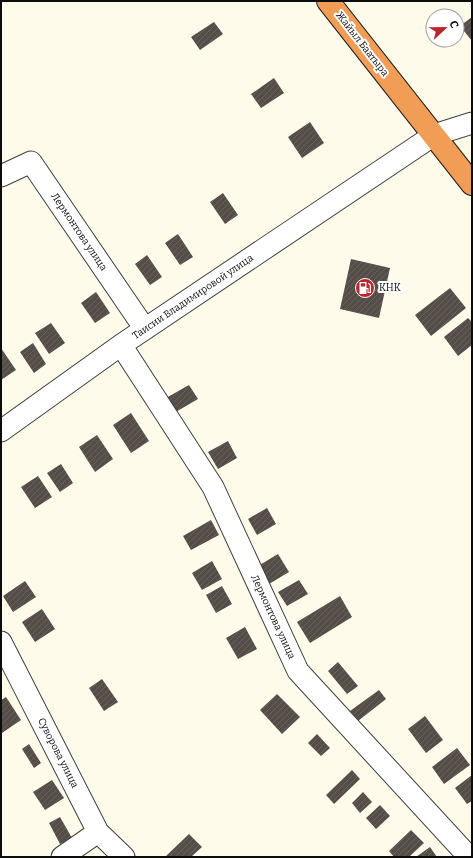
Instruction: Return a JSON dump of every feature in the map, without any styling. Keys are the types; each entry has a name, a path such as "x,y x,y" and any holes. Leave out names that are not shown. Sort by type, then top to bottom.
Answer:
{"highway":[{"name":"Жайыл Баатыра","path":"328,1 472,184"}],"street":[{"path":"434,135 472,123"},
{"name":"Таисии Владимировой улица","path":"1,431 121,345 434,135"},
{"name":"Лермонтова улица","path":"1,176 31,162 145,329"},
{"name":"Лермонтова улица","path":"121,345 213,487 298,671 469,857"},
{"name":"Суворова улица","path":"1,642 98,832 124,857"},
{"path":"62,857 98,832"}],"building":[{"path":"472,17 472,41 465,32 465,22"},
{"path":"214,22 223,34 200,50 191,37"},
{"path":"274,78 284,93 261,108 251,94"},
{"path":"310,122 324,143 302,158 288,137"},
{"path":"223,193 238,215 225,224 210,202"},
{"path":"178,234 193,257 180,265 165,243"},
{"path":"147,255 162,277 150,285 135,264"},
{"name":"КНК","path":"351,259 390,268 379,318 340,309"},
{"path":"450,288 466,308 431,336 415,315"},
{"path":"96,292 110,313 95,323 81,303"},
{"path":"468,318 472,322 472,345 458,356 444,337"},
{"path":"51,323 65,343 49,354 35,333"},
{"path":"33,343 46,364 34,373 20,352"},
{"path":"1,348 16,370 1,380"},
{"path":"189,385 198,399 174,413 166,398"},
{"path":"131,413 149,441 131,453 113,425"},
{"path":"97,435 113,459 95,472 79,447"},
{"path":"228,441 237,458 218,469 208,452"},
{"path":"61,464 73,483 60,492 47,473"},
{"path":"38,476 52,497 35,508 21,487"},
{"path":"267,508 276,524 257,535 248,519"},
{"path":"211,520 219,535 191,550 183,536"},
{"path":"278,554 289,572 269,584 258,566"},
{"path":"212,561 222,579 202,590 192,573"},
{"path":"299,580 308,594 287,606 278,592"},
{"path":"25,581 36,597 13,612 3,596"},
{"path":"222,586 232,604 216,613 206,595"},
{"path":"340,596 352,617 310,643 297,622"},
{"path":"42,609 55,629 35,642 22,622"},
{"path":"245,627 257,649 238,659 226,638"},
{"path":"338,662 358,686 347,694 328,671"},
{"path":"102,679 118,702 104,711 89,688"},
{"path":"379,690 386,699 358,721 350,711"},
{"path":"277,694 300,717 282,734 260,710"},
{"path":"6,697 21,720 2,733 1,700"},
{"path":"425,716 443,740 426,753 408,729"},
{"path":"317,734 330,748 321,756 308,743"},
{"path":"29,744 41,763 34,768 22,749"},
{"path":"457,748 470,765 444,784 432,767"},
{"path":"352,770 360,779 334,804 326,795"},
{"path":"472,775 472,801 467,804 455,788"},
{"path":"52,780 64,798 45,810 33,792"},
{"path":"363,792 372,802 360,813 352,803"},
{"path":"380,805 390,816 376,829 366,818"},
{"path":"60,817 72,838 60,844 49,823"},
{"path":"411,830 424,843 409,857 394,857 389,851"},
{"path":"189,834 202,847 191,857 165,857"},
{"path":"430,847 437,857 416,857"}],"place":[{"name":"КНК","path":"365,288"}]}
